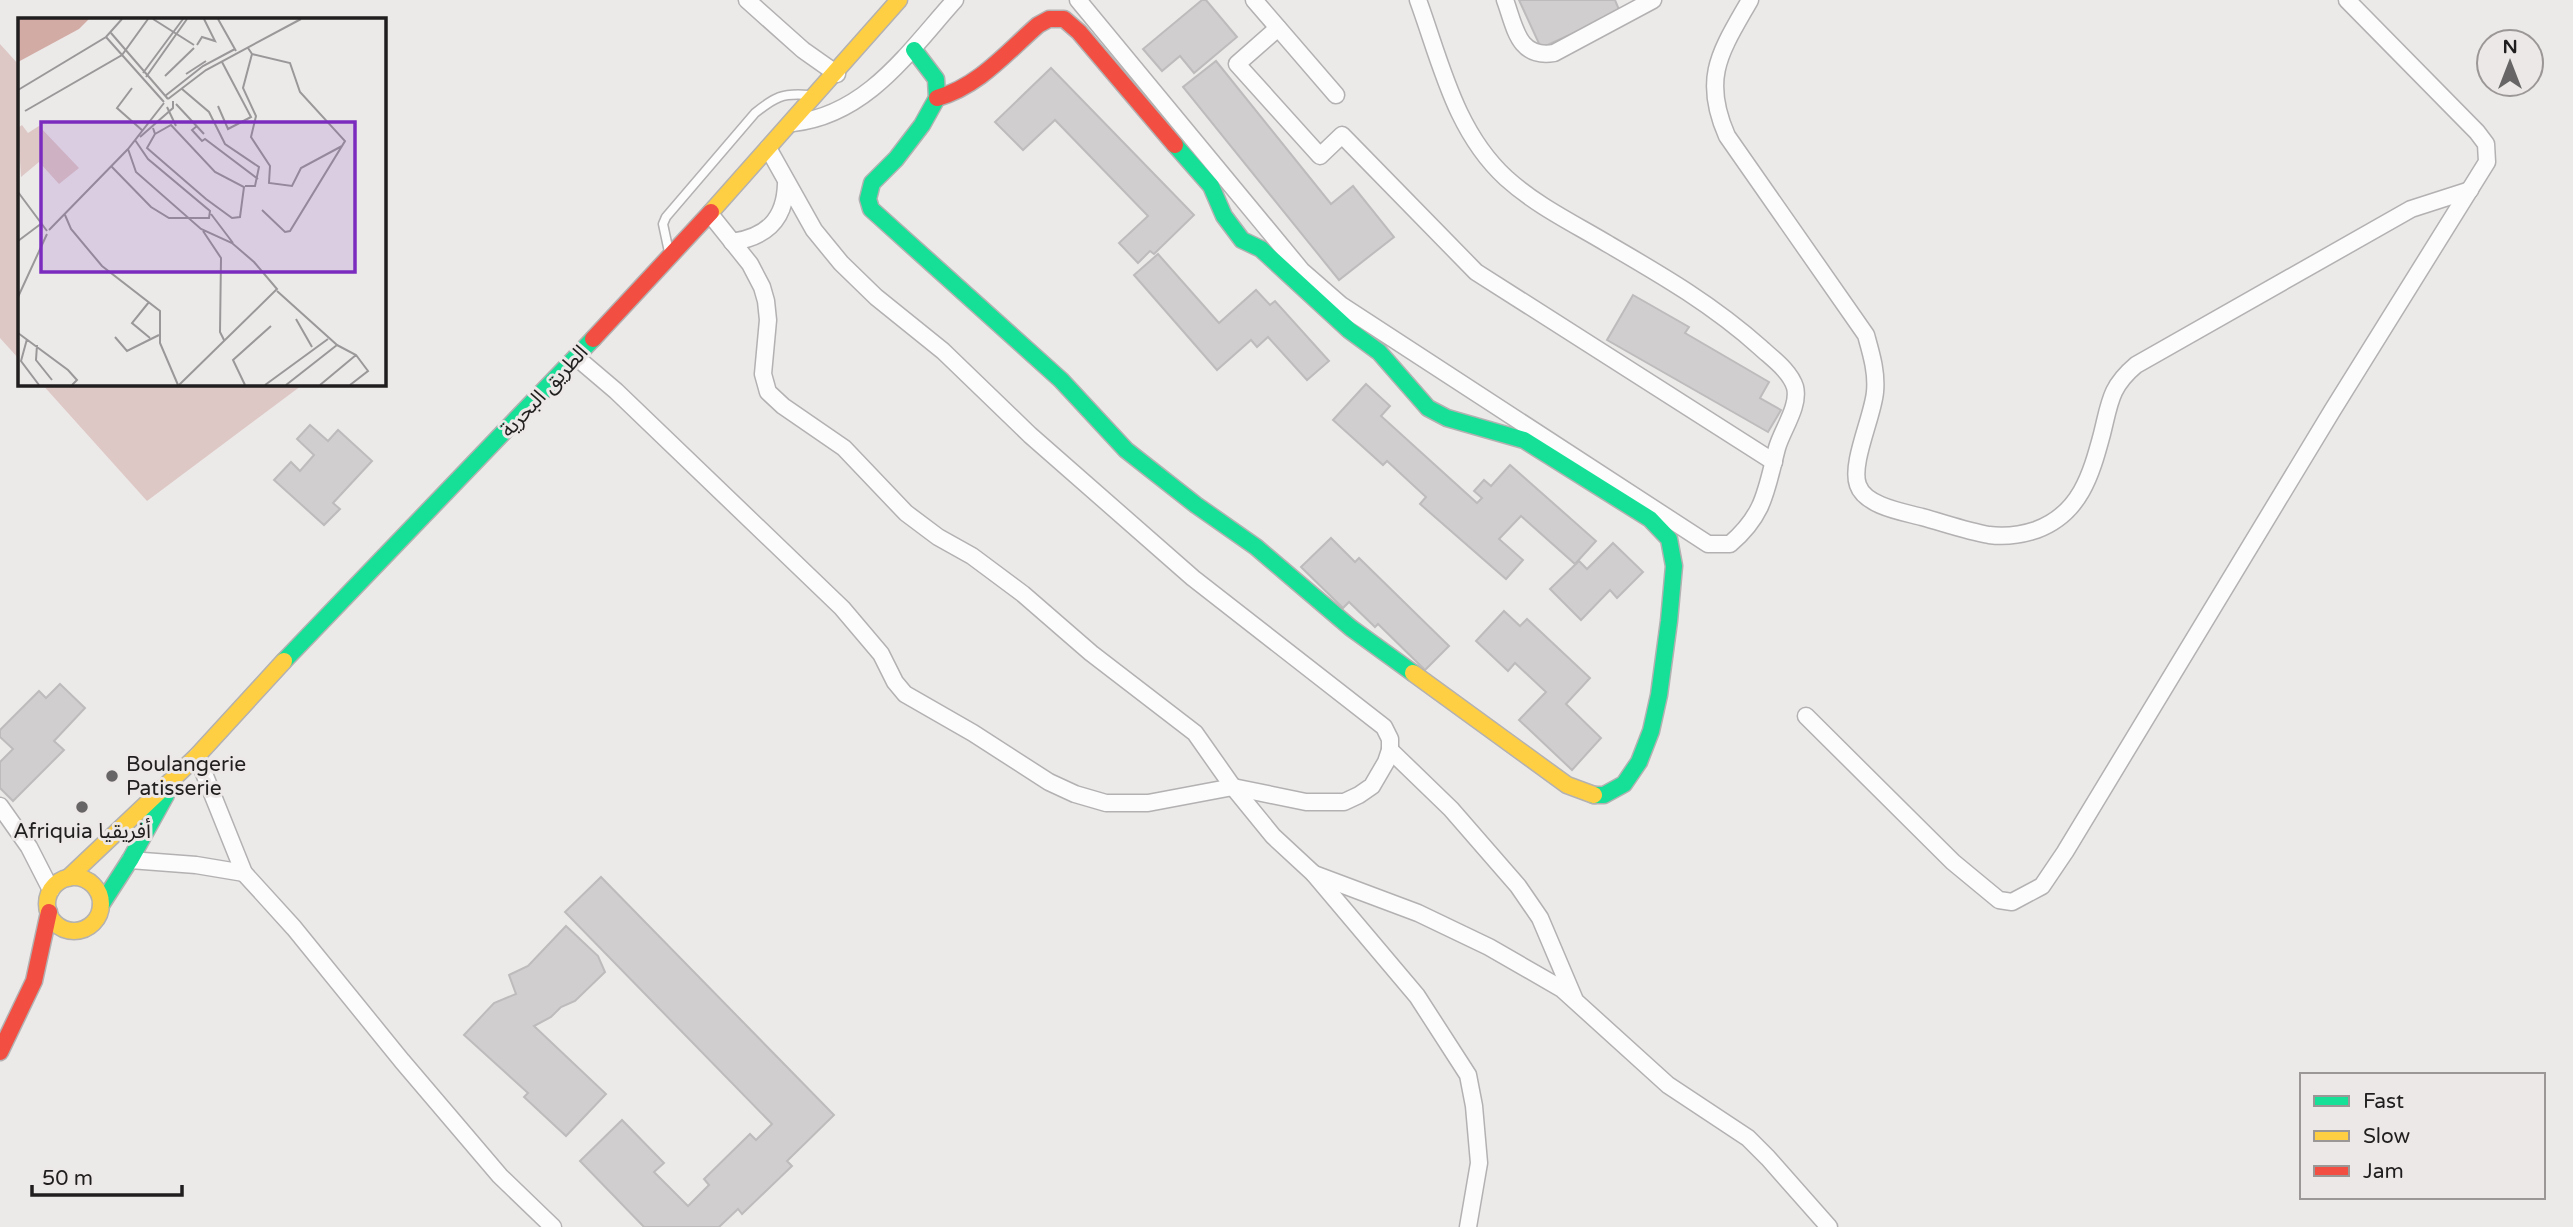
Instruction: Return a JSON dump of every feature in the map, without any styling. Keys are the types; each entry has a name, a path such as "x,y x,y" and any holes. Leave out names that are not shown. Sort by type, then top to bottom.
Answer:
{"street":[{"path":"747,0 803,50 837,74"},
{"name":"الطريق البحرية","path":"68,878 197,756 242,704 670,257 814,96 837,74 899,0"},
{"path":"791,123 807,121 842,109 864,95 897,68 955,0"},
{"path":"1078,0 1302,271 1341,304 1708,544 1730,544 1748,526 1767,494 1778,443 1793,406 1796,388 1784,368 1698,297 1543,207 1505,177 1462,121 1418,0"},
{"path":"1254,0 1336,95"},
{"path":"1505,0 1521,41 1528,51 1541,55 1553,53 1653,0"},
{"path":"1750,0 1720,57 1714,77 1716,108 1727,136 1866,335 1873,360 1875,391 1856,470 1857,483 1867,497 1878,503 1990,535 2027,533 2061,518 2074,503 2085,484 2096,454 2114,388 2125,374 2158,351 2411,209 2470,190"},
{"path":"1805,716 1953,862 1999,900 2012,902 2042,886 2487,162 2486,144 2477,132 2347,0"},
{"path":"914,50 936,79 937,98 922,125 896,159 872,183 868,199 870,209 1061,380 1126,450 1196,506 1256,547 1351,628 1567,785 1586,794 1605,795 1631,776 1651,735 1661,681 1674,566 1674,549 1666,533 1650,519 1524,440 1447,418 1428,408 1379,352 1349,330 1261,249 1242,240 1224,216 1211,186 1079,32 1064,19 1049,19 1038,25 970,86 952,95 937,98"},
{"path":"1278,28 1237,64 1320,156 1342,135 1476,272 1774,462"},
{"path":"576,356 616,391 842,608 881,654 900,689 914,701 973,733 1049,782 1095,800 1121,804 1148,803 1233,787 1306,802 1344,802 1372,786 1390,750 1390,739 1384,727 1193,578 1030,435 943,351 876,297 827,247 798,205 768,148"},
{"path":"732,242 748,240 779,217 785,202 786,183"},
{"path":"710,214 750,264 766,301 768,320 763,374 768,391 783,406 844,448 906,513 938,537 972,556 1023,594 1091,653 1195,733 1233,787 1273,836 1314,874 1417,996 1468,1075 1476,1115 1479,1163 1468,1227"},
{"path":"1390,750 1451,809 1518,886 1540,918 1574,999"},
{"path":"197,756 244,873 295,928 402,1061 500,1176 553,1227"},
{"path":"34,981 82,930 96,920 101,905 130,860 179,772"},
{"path":"0,806 6,826 51,890"},
{"path":"130,860 196,865 244,873"},
{"path":"1314,874 1418,913 1489,947 1562,989 1668,1085 1748,1138 1829,1227"},
{"path":"82,930 66,930 52,920 47,905 51,890 68,878 84,879 96,889 101,905"},
{"path":"0,1052 34,981 49,912"}],"lane":[{"path":"670,257 663,224 666,217 755,113 772,99 788,93 814,96"}],"shaded area":[{"path":"0,44 18,64 18,358 0,338"},
{"path":"43,385 302,385 147,501"}],"building":[{"path":"1202,0 1206,0 1237,37 1194,73 1180,56 1162,71 1143,49"},
{"path":"1519,0 1615,0 1620,12 1541,48"},
{"path":"1216,61 1331,204 1353,186 1394,237 1339,280 1183,87"},
{"path":"1051,68 1194,215 1154,254 1150,251 1138,263 1119,243 1148,216 1055,120 1023,150 995,122"},
{"path":"1158,254 1219,323 1256,290 1270,305 1275,301 1329,361 1307,380 1268,337 1257,347 1251,340 1217,370 1134,275"},
{"path":"1633,295 1689,327 1685,333 1769,382 1760,398 1781,410 1768,432 1607,340"},
{"path":"1366,384 1390,406 1381,416 1477,503 1482,498 1474,491 1484,480 1491,486 1510,465 1596,541 1575,564 1521,516 1499,539 1523,560 1506,579 1420,504 1426,497 1387,461 1383,465 1333,420"},
{"path":"310,425 328,441 338,430 372,461 333,503 340,509 324,525 274,480 291,462 300,471 314,455 297,439"},
{"path":"1331,538 1355,562 1359,558 1449,646 1425,670 1378,624 1375,627 1349,602 1343,608 1301,567"},
{"path":"1613,543 1643,572 1617,598 1610,590 1581,620 1550,589 1579,561 1587,569"},
{"path":"1504,611 1520,626 1527,619 1590,678 1566,704 1601,738 1572,770 1519,720 1546,692 1515,663 1508,671 1476,641"},
{"path":"60,684 85,708 54,741 64,750 13,801 0,788 0,762 13,749 0,737 0,730 39,691 46,698"},
{"path":"601,877 834,1115 787,1161 792,1166 742,1214 738,1209 719,1227 644,1227 580,1161 622,1120 664,1163 654,1172 688,1206 709,1185 704,1179 750,1134 756,1140 772,1124 565,912"},
{"path":"566,926 598,956 605,972 575,1001 561,1007 551,1017 534,1026 606,1094 566,1136 524,1097 528,1093 464,1035 494,1003 516,994 509,975 528,966"}],"traffic: fast":[{"path":"914,50 936,79 937,98 922,125 896,159 872,183 868,199 871,209 1061,380 1126,450 1196,505 1256,547 1351,628 1413,673"},
{"path":"1175,145 1211,186 1224,216 1242,240 1261,249 1349,330 1379,352 1428,408 1447,418 1524,440 1650,519 1669,539 1674,566 1669,621 1651,731 1639,762 1624,784 1604,795 1594,795"},
{"path":"284,661 593,339"},
{"path":"101,905 166,795"}],"traffic: slow":[{"path":"711,212 899,0"},
{"path":"68,878 197,756 284,661"},
{"path":"1413,673 1567,785 1594,795"},
{"path":"74,877 93,885 101,904 93,923 74,931 55,923 47,904 55,885 74,877"}],"traffic: jam":[{"path":"937,98 952,93 979,77 1038,25 1049,19 1064,19 1079,32 1175,145"},
{"path":"593,339 711,212"},
{"path":"0,1052 34,981 49,912"}],"place":[{"name":"Boulangerie Patisserie","path":"112,776"},
{"name":"Afriquia أفريقيا","path":"82,807"}]}
